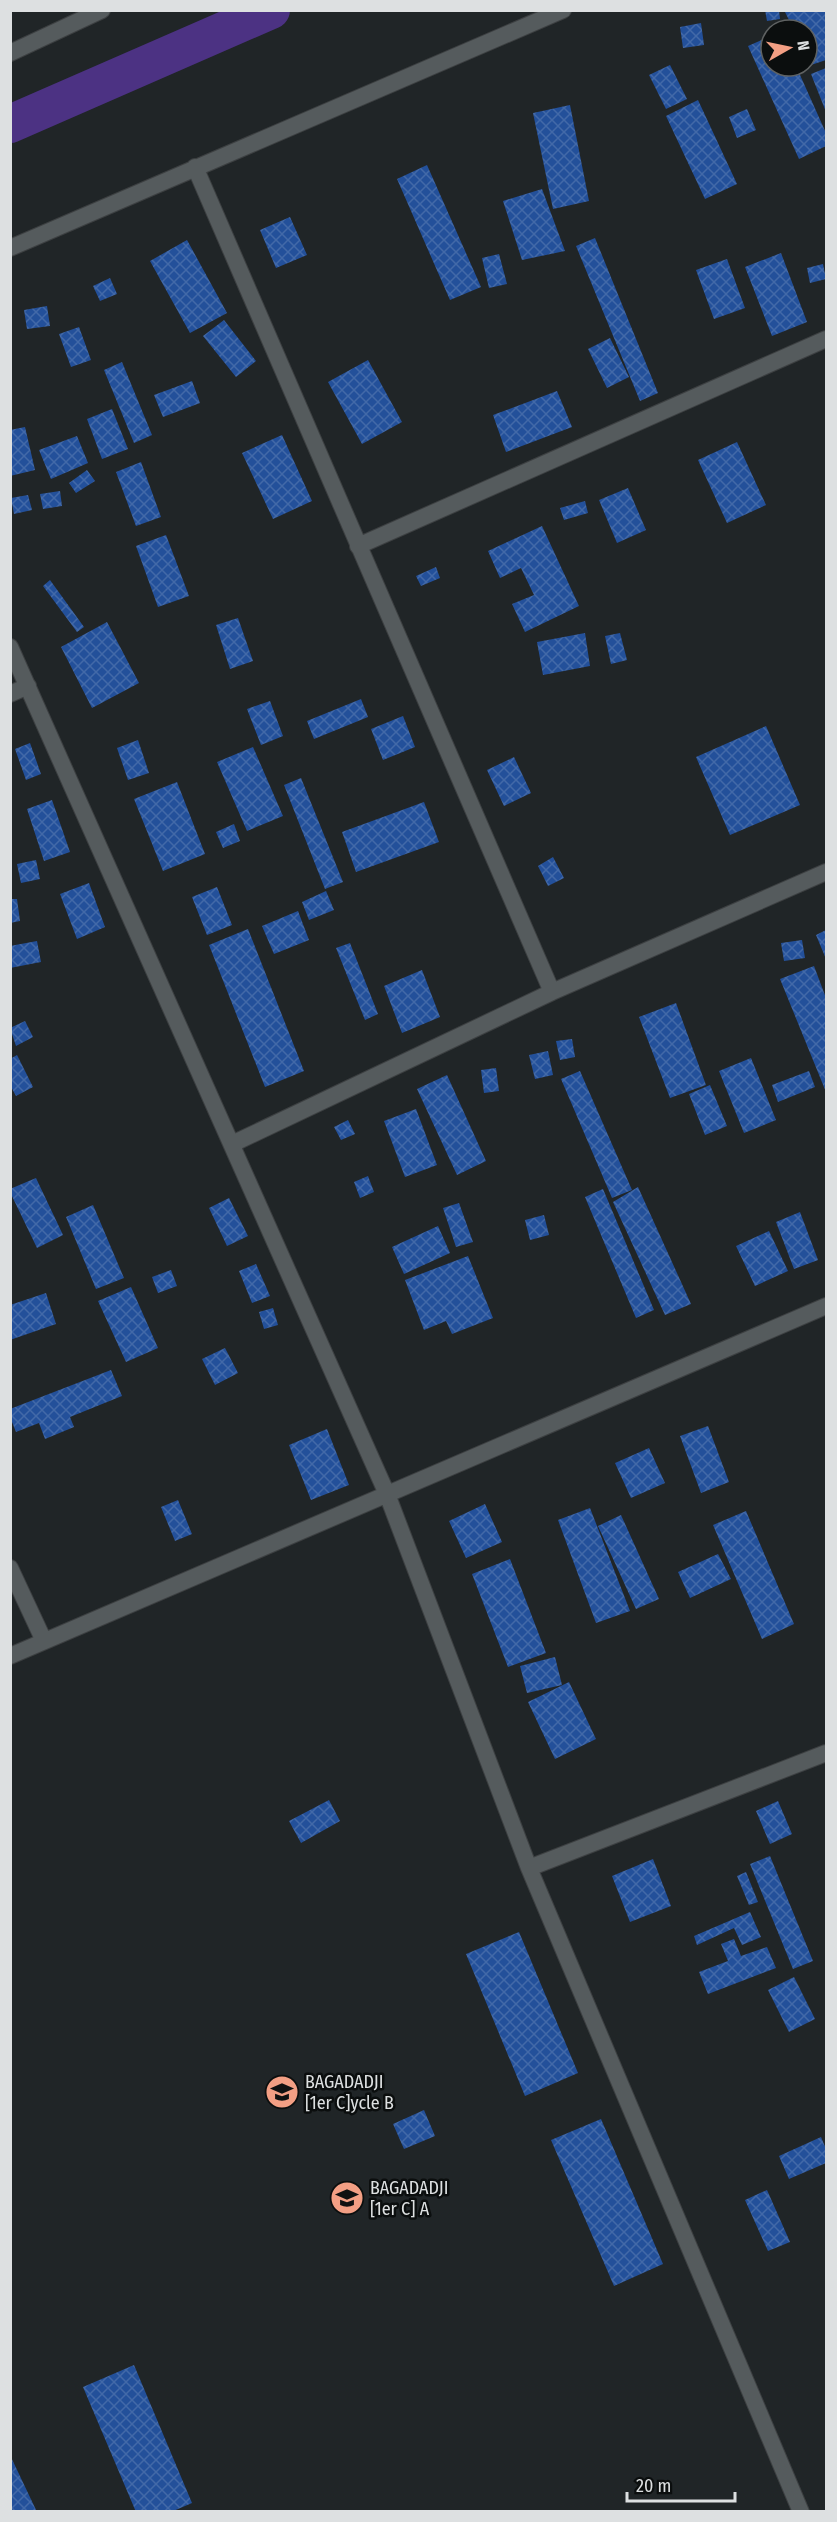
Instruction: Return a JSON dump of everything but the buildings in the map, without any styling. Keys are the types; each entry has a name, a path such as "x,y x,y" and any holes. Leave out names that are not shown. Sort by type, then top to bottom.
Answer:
{"street":[{"path":"10,53 102,10"},
{"path":"10,248 562,10"},
{"path":"195,167 552,992"},
{"path":"358,546 826,339"},
{"path":"10,647 387,1494 529,1868 801,2511"},
{"path":"10,694 28,686"},
{"path":"232,1144 552,992 826,872"},
{"path":"10,1656 826,1306"},
{"path":"10,1568 44,1641"},
{"path":"529,1868 826,1753"}],"waterway":[{"path":"10,124 271,10"}],"place":[{"name":"BAGADADJI [1er C]ycle B","path":"282,2092"},
{"name":"BAGADADJI [1er C] A","path":"347,2198"}]}
